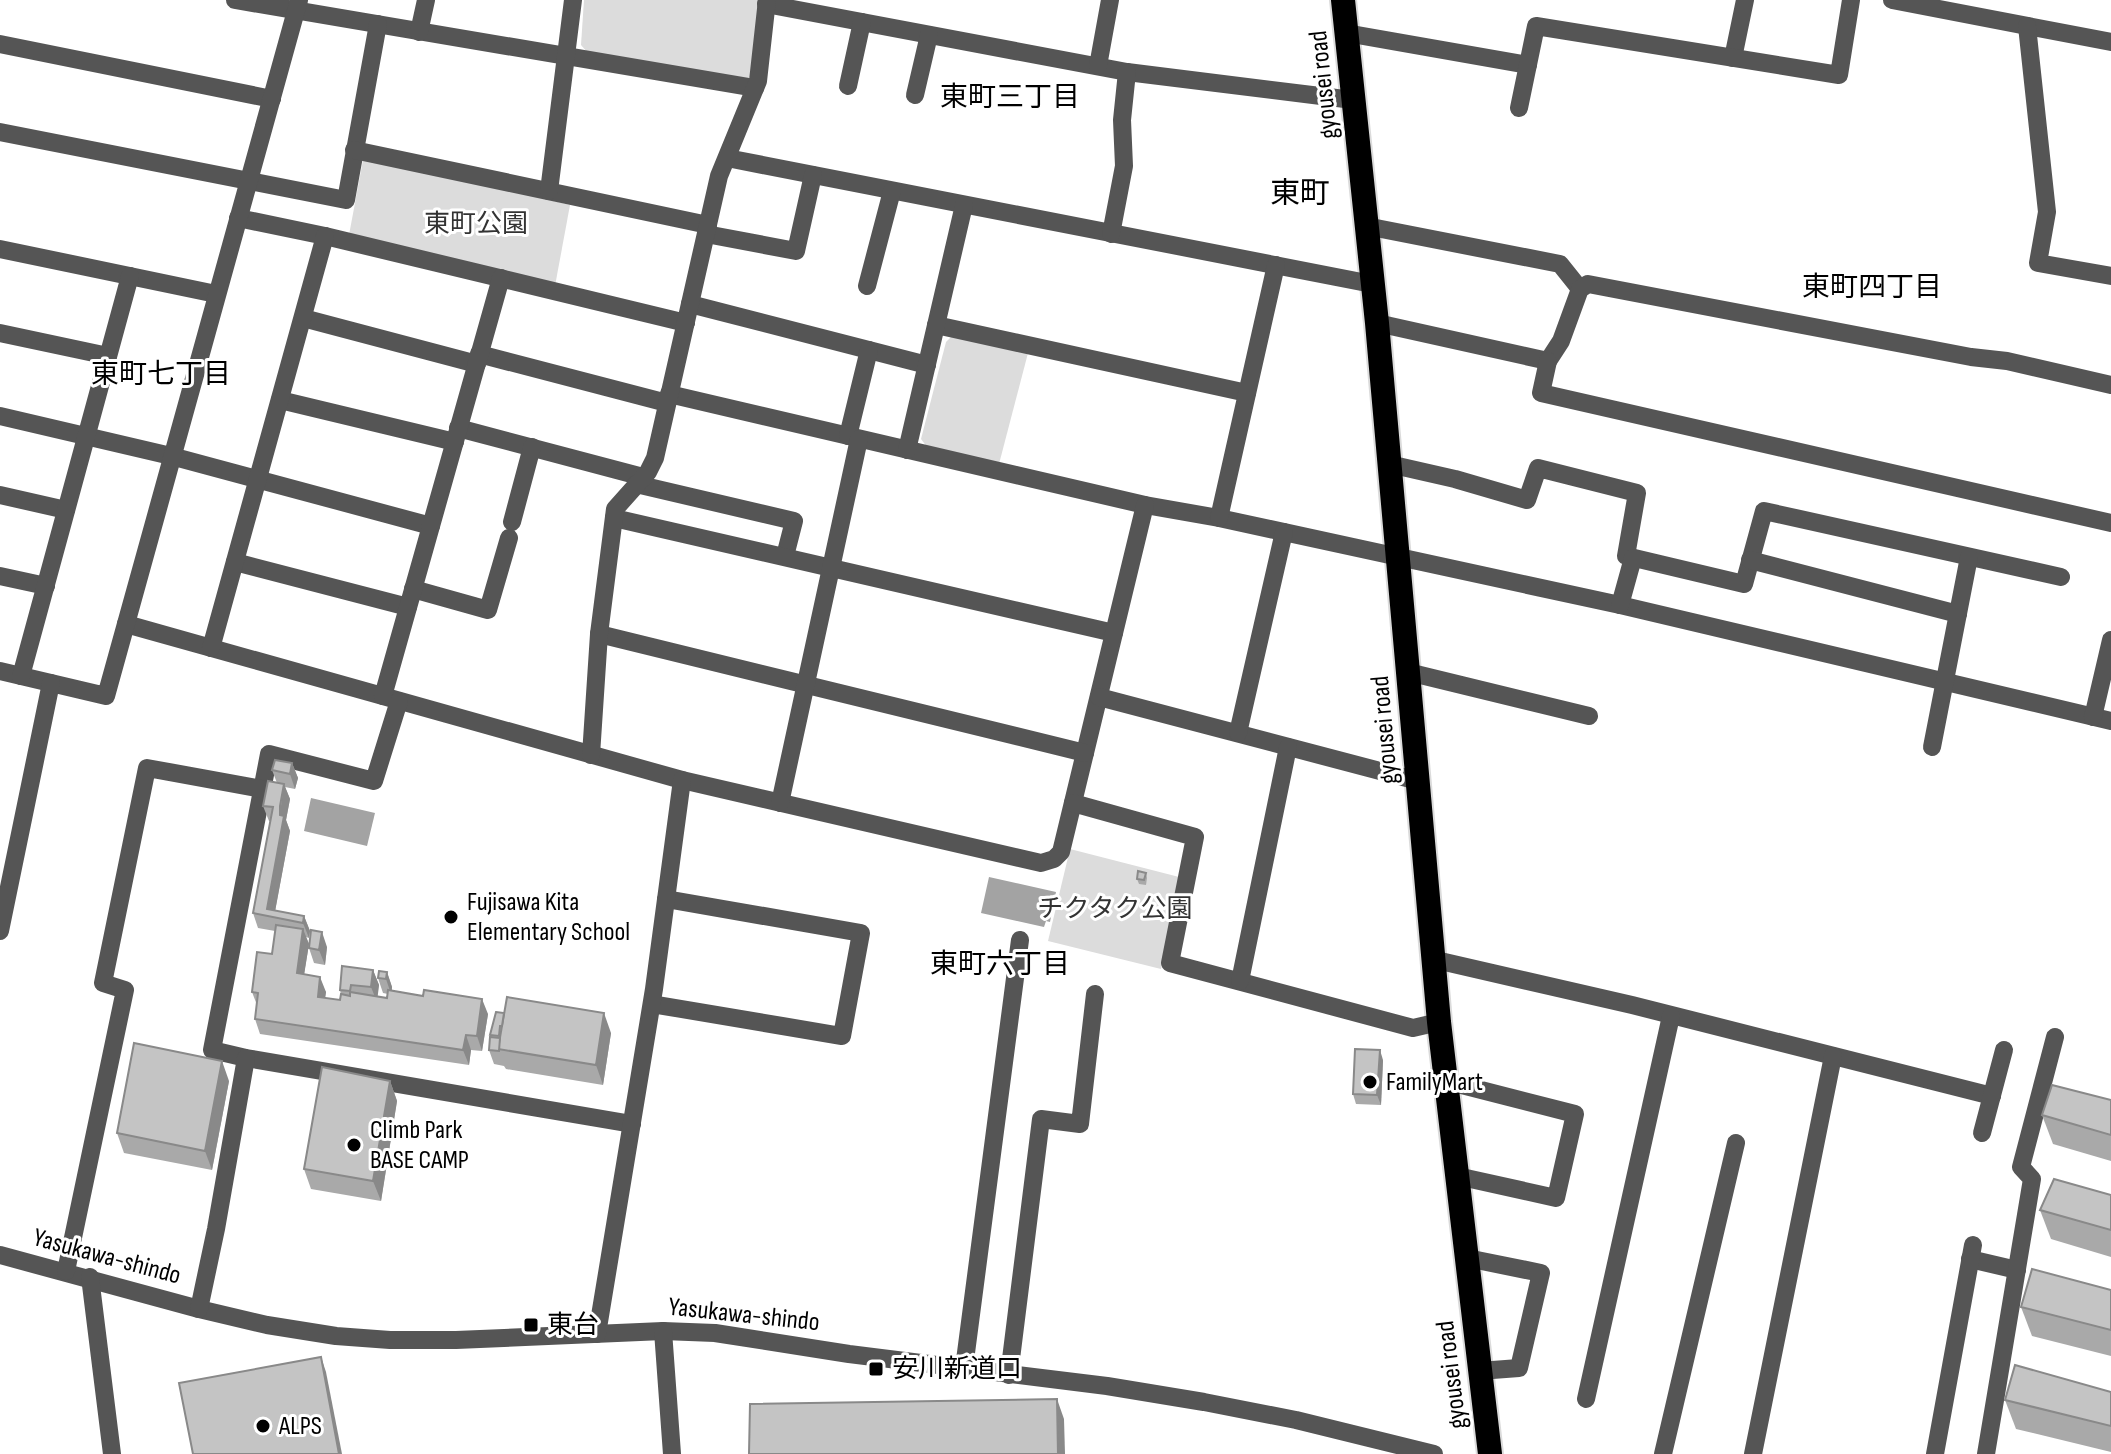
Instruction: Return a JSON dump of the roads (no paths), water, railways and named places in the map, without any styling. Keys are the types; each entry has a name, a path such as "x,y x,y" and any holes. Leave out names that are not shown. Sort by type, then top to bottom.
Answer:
{"highway":[{"name":"gyousei road","path":"1343,0 1377,323 1436,960 1439,1022 1490,1454"}],"street":[{"path":"235,0 298,5 419,32 755,88"},
{"path":"419,32 426,0"},
{"path":"549,191 573,0"},
{"path":"1098,66 1110,0"},
{"path":"1733,58 1745,0"},
{"path":"1519,108 1536,26 1839,75 1851,0"},
{"path":"1892,0 1922,3 2111,42"},
{"path":"591,755 599,634 615,509 655,458 719,176 755,88 766,2 1127,72 1353,100"},
{"path":"0,671 106,696 298,5"},
{"path":"848,86 862,22"},
{"path":"0,132 346,200 378,24"},
{"path":"2027,26 2047,212 2038,263 2111,276"},
{"path":"1346,33 1528,65"},
{"path":"915,95 929,35"},
{"path":"0,44 272,99"},
{"path":"1111,234 1124,166 1122,120 1127,72"},
{"path":"354,150 549,191 796,251 813,175"},
{"path":"727,158 1372,284"},
{"path":"867,286 892,191"},
{"path":"907,450 964,205"},
{"path":"238,218 686,323"},
{"path":"1366,226 1560,264 1580,289"},
{"path":"211,648 325,236"},
{"path":"0,249 216,294"},
{"path":"1219,518 1276,265"},
{"path":"21,676 130,276"},
{"path":"501,278 410,598 374,781 269,754 212,1050 632,1124"},
{"path":"2111,385 2007,361 1971,357 1588,284 1580,289 1561,341 1548,361 1541,393 2111,523"},
{"path":"690,304 927,365"},
{"path":"303,318 478,359 854,437 1145,505 1219,518 1620,605 2102,719 2111,640"},
{"path":"1377,323 1548,361"},
{"path":"936,325 1247,393"},
{"path":"0,333 108,356"},
{"path":"780,803 831,566 869,350"},
{"path":"280,400 532,447 640,481 794,521 785,556"},
{"path":"0,416 171,456 431,526"},
{"path":"235,562 410,598 488,610 532,447"},
{"path":"1389,464 1527,500 1538,468 1637,493 1626,556 1744,584 1764,511 2061,577"},
{"path":"0,495 66,510"},
{"path":"126,624 682,780 1041,863 1054,859 1061,852 1145,505"},
{"path":"614,518 1114,633"},
{"path":"1238,733 1284,532"},
{"path":"1932,747 1969,557"},
{"path":"1620,605 1633,558"},
{"path":"1750,560 1958,614"},
{"path":"0,576 46,586"},
{"path":"599,634 1085,753"},
{"path":"1408,672 1589,716"},
{"path":"0,931 51,683"},
{"path":"1099,697 1418,781"},
{"path":"1240,981 1288,747"},
{"path":"66,1271 125,990 103,983 147,768 262,789"},
{"path":"597,1334 652,1004 682,780"},
{"path":"1073,803 1195,837 1170,963 1413,1028 1439,1022"},
{"path":"652,1004 842,1036 861,933 666,899"},
{"path":"964,1368 1020,940"},
{"path":"1436,960 1992,1096"},
{"path":"1009,1375 1041,1119 1080,1124 1095,994"},
{"path":"1586,1399 1671,1016"},
{"path":"1986,1454 2032,1179 2021,1167 2055,1037"},
{"path":"1982,1133 2004,1050"},
{"path":"1753,1454 1833,1056"},
{"path":"199,1309 246,1058"},
{"path":"1446,1081 1575,1114 1556,1198 1457,1176"},
{"path":"1663,1454 1736,1143"},
{"path":"1935,1454 1971,1252 2017,1270"},
{"name":"Yasukawa-shindo","path":"0,1255 199,1309 336,1336 390,1340 663,1331 730,1335 1204,1402 1296,1420 1434,1454"},
{"path":"1467,1258 1541,1273 1519,1368 1479,1371"},
{"path":"90,1277 112,1454"},
{"path":"663,1331 672,1454"}],"place":[{"name":"Fujisawa Kita Elementary School","path":"451,917"},
{"name":"FamilyMart","path":"1370,1082"},
{"name":"Climb Park BASE CAMP","path":"354,1145"},
{"name":"東台","path":"531,1325"},
{"name":"安川新道口","path":"876,1369"},
{"name":"ALPS","path":"263,1426"}],"district":[{"name":"東町三丁目","path":"1010,97"},
{"name":"東町","path":"1300,194"},
{"name":"東町四丁目","path":"1872,287"},
{"name":"東町七丁目","path":"161,374"},
{"name":"東町六丁目","path":"1000,964"}],"park label":[{"name":"東町公園","path":"476,224"},
{"name":"チクタク公園","path":"1115,909"}]}
